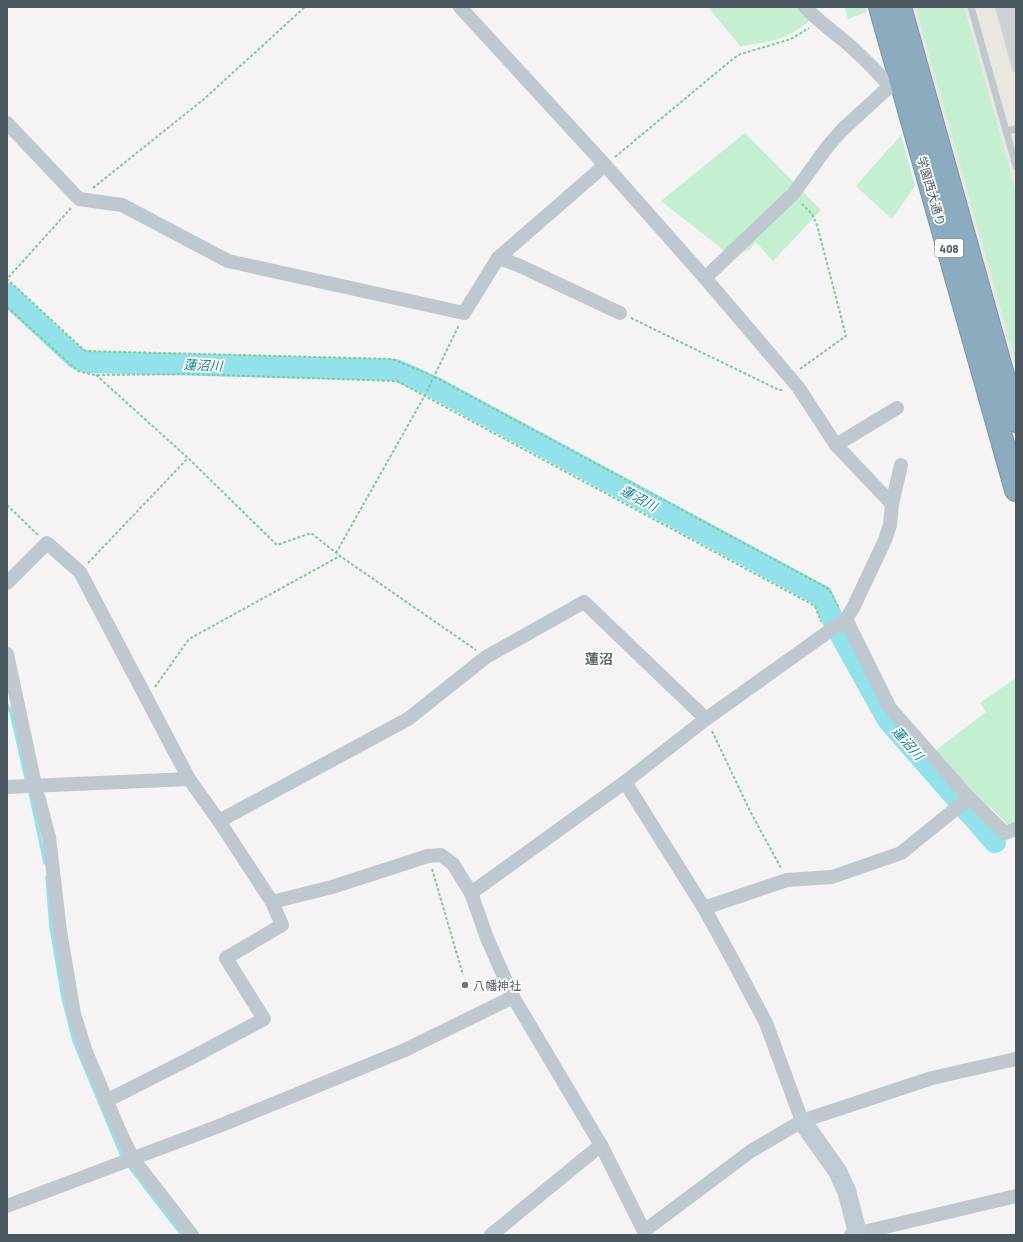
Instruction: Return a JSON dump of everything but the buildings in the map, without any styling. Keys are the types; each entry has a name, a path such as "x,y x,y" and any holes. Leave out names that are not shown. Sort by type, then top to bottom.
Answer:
{"highway":[{"name":"学園西大通り","path":"880,7 896,85 1016,490"},
{"name":"学園西大通り","path":"900,7 1016,421"}],"street":[{"path":"460,7 605,165 705,278 793,382 836,445 892,504"},
{"path":"705,278 793,194 828,146 842,130 896,85 818,20 805,7"},
{"path":"7,123 79,199 122,205 228,261 464,313 498,258 605,165"},
{"path":"498,258 518,265 620,314"},
{"path":"836,445 897,408"},
{"path":"471,893 625,782 706,719 846,619 854,608 885,540 890,525 892,504 901,465"},
{"path":"7,583 47,543 80,572 189,779 272,902 282,925 226,958 264,1019 190,1059 106,1101"},
{"path":"219,822 408,720 486,657 584,602 706,719"},
{"path":"846,619 890,708 968,800 1005,833 1016,829"},
{"path":"7,654 49,837 60,931 74,1014 86,1052 106,1101 133,1159 192,1235"},
{"path":"7,787 189,779"},
{"path":"625,782 704,908 766,1023 802,1121 838,1172 847,1192 855,1234 1016,1196"},
{"path":"704,908 787,880 832,877 901,853 968,800"},
{"path":"272,902 332,887 428,856 442,855 452,864 471,893 487,938 513,997 601,1145 643,1234 751,1151 802,1121 932,1078 1016,1059"},
{"path":"7,1206 219,1126 404,1050 513,997"},
{"path":"491,1235 601,1145"}],"lane":[{"path":"971,7 1016,166"},
{"path":"1006,131 1016,128"}],"path":[{"path":"305,7 204,99 79,199 7,279 85,352 392,359 433,376 829,589 846,619"},
{"path":"605,165 734,58 741,54 791,39 801,34 818,20"},
{"path":"620,314 779,390 793,382 846,336 817,225 812,214 793,194"},
{"path":"7,307 78,371 95,375 187,374 397,381 815,606 826,633"},
{"path":"336,553 425,395 464,313"},
{"path":"95,375 188,458 277,545 311,533 340,556 486,657"},
{"path":"80,572 188,458"},
{"path":"7,505 47,543"},
{"path":"147,699 189,639 340,556"},
{"path":"706,719 750,811 787,880"},
{"path":"428,856 463,975"}],"shaded area":[{"path":"913,7 1016,7 1016,373"}],"green space":[{"path":"708,7 812,7 813,18 787,36 762,43 740,46"},
{"path":"845,7 866,7 867,12 848,19"},
{"path":"916,7 964,7 1016,192 1016,363"},
{"path":"745,133 821,210 773,261 756,242 749,250 731,256 661,201"},
{"path":"901,135 915,186 892,219 856,186"},
{"path":"1016,678 1016,824 1009,826 990,807 987,809 936,750 986,712 980,703"}],"waterway":[{"name":"蓮沼川","path":"7,294 76,358 88,362 396,370 423,382"},
{"name":"蓮沼川","path":"434,387 822,596 833,620"},
{"name":"蓮沼川","path":"839,632 888,720 995,842"},
{"path":"7,705 11,712 26,778"},
{"path":"30,792 45,863"},
{"path":"47,877 51,927 63,998 74,1041 122,1156"},
{"path":"129,1166 182,1235"}],"place":[{"name":"八幡神社","path":"465,985"}],"district":[{"name":"蓮沼","path":"599,658"}]}
